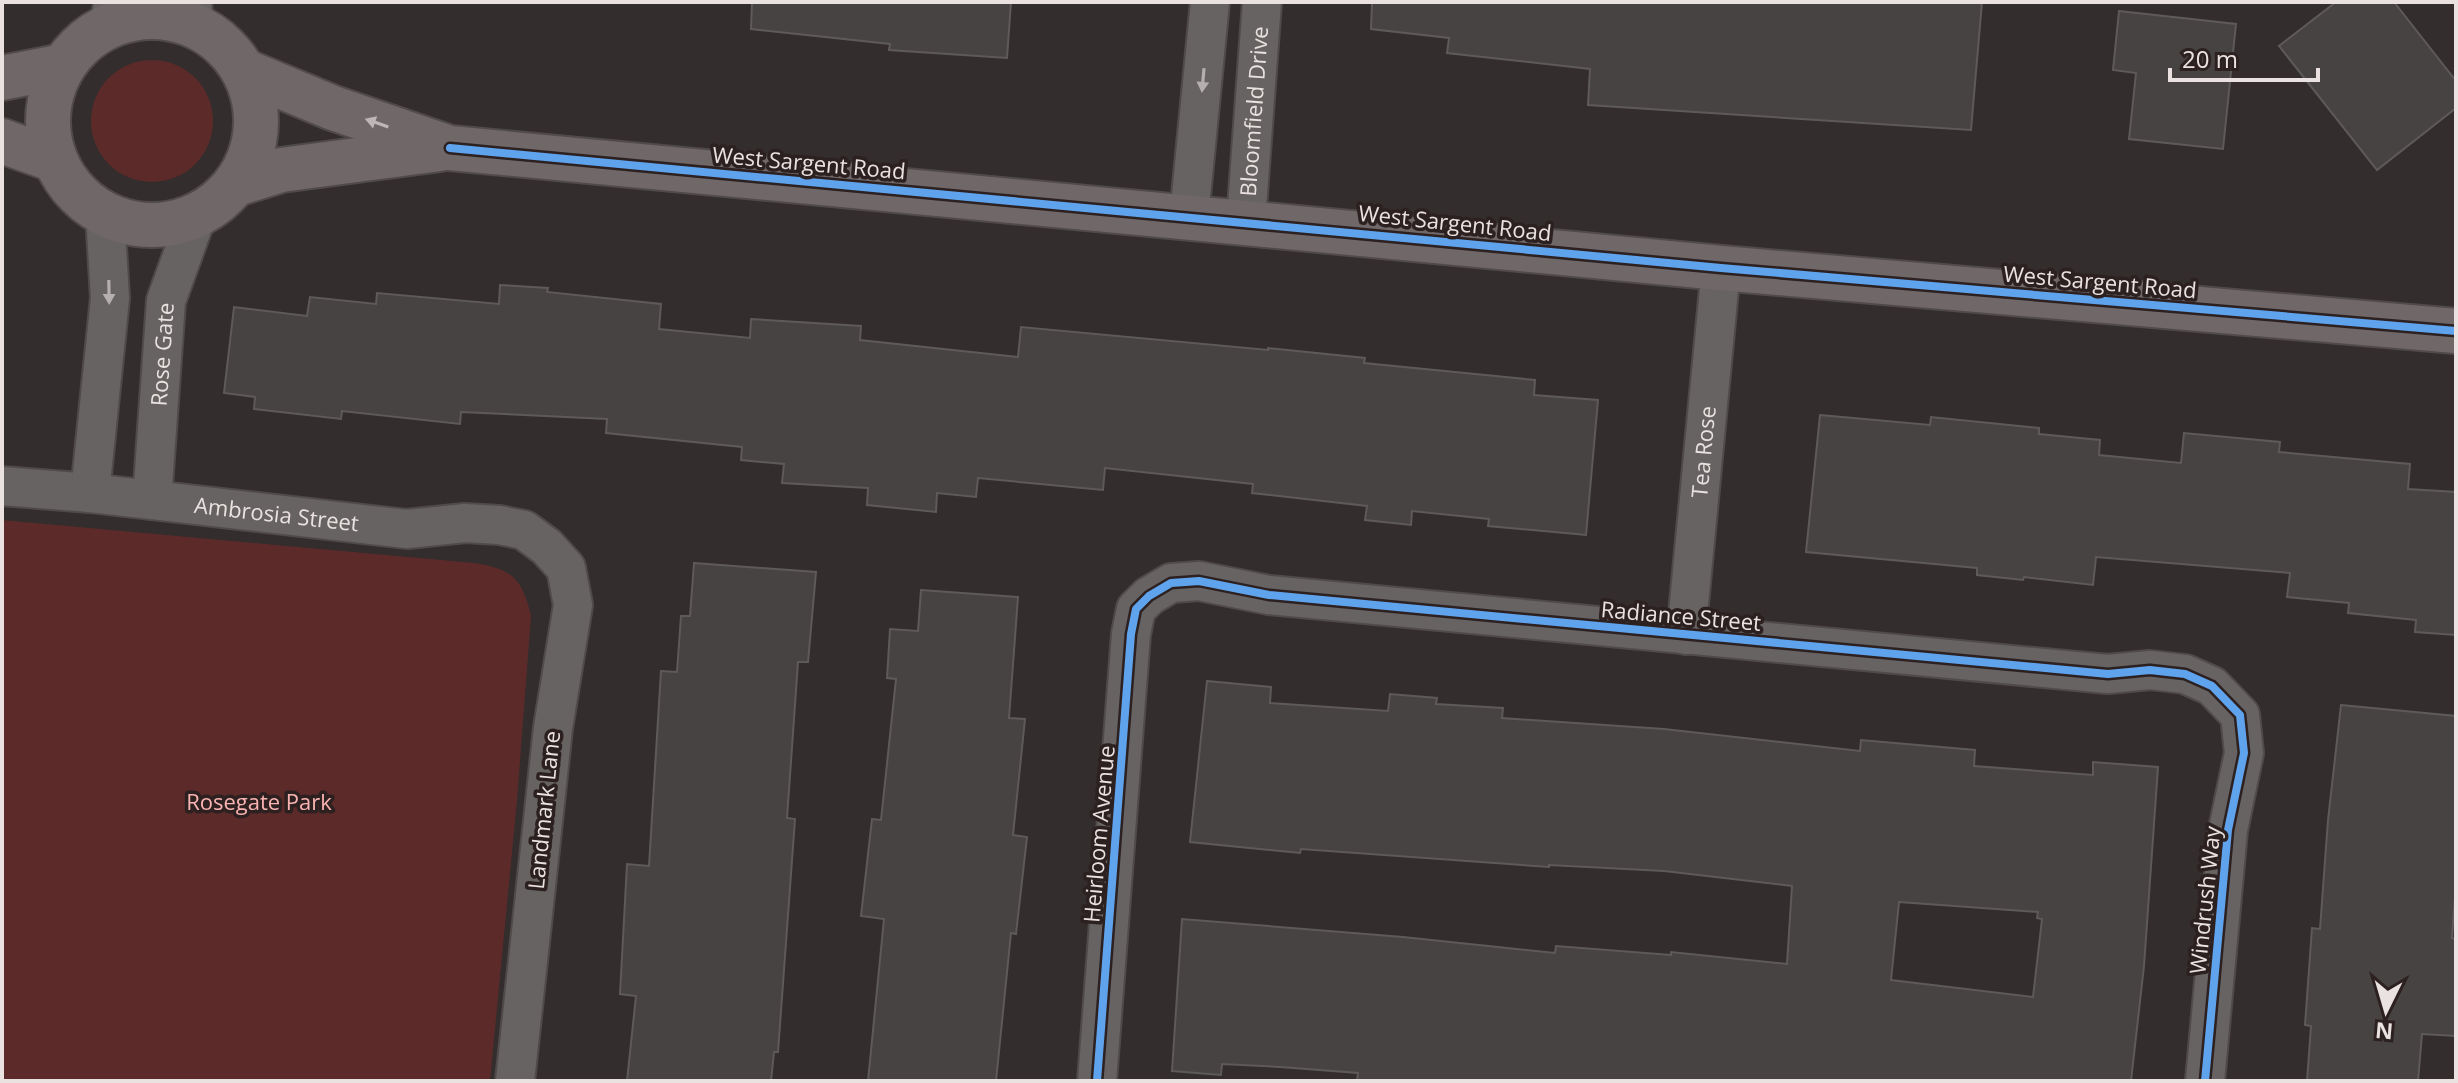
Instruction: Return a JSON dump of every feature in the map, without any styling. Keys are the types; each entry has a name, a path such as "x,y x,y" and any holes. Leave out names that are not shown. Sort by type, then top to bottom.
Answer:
{"street":[{"path":"1189,216 1210,2"},
{"name":"Bloomfield Drive","path":"1246,221 1262,2"},
{"path":"193,14 244,71 255,99 257,129 251,158 236,184 197,215 167,225 135,224 105,214 75,191 55,160 48,129 51,97 63,66 111,15 166,18 193,14"},
{"path":"2,78 63,66"},
{"name":"West Sargent Road","path":"244,71 333,108 450,148"},
{"path":"2,141 55,160"},
{"name":"West Sargent Road","path":"236,184 281,170 450,148 1721,268 2456,331"},
{"path":"90,493 110,298 105,214"},
{"name":"Rose Gate","path":"152,500 166,301 197,215"},
{"name":"Tea Rose","path":"1686,635 1721,268"},
{"name":"Ambrosia Street","path":"2,486 407,529 465,523 499,525 524,530 547,547"},
{"name":"Landmark Lane","path":"515,1081 553,728 573,605 566,568 547,547"},
{"name":"Radiance Street","path":"1149,596 1171,583 1199,581 1269,595 1686,635 2108,674 2150,670 2185,674 2212,686"},
{"name":"Heirloom Avenue","path":"1097,1081 1131,634 1136,609 1149,596"},
{"name":"Windrush Way","path":"2205,1081 2228,830 2244,753 2240,715 2212,686"}],"green space":[{"path":"152,60 175,65 195,78 208,98 213,121 208,144 195,164 175,177 152,182 129,177 109,164 96,144 91,121 96,98 109,78 129,65"},
{"name":"Rosegate Park","path":"2,520 474,563 498,568 519,584 531,616 490,1081 2,1081"}],"building":[{"path":"752,2 1011,2 1007,58 889,50 890,44 751,29"},
{"path":"1372,2 1982,2 1971,130 1588,105 1590,69 1447,53 1449,38 1371,29"},
{"path":"2336,2 2394,2 2456,81 2456,108 2377,170 2279,46"},
{"path":"2119,11 2236,24 2223,149 2129,139 2136,73 2113,70"},
{"path":"500,285 548,288 547,292 661,304 659,329 750,338 751,319 861,326 860,340 1018,357 1021,327 1365,358 1364,363 1535,380 1534,395 1598,400 1586,535 1488,526 1489,519 1412,511 1411,525 1365,520 1367,506 1252,493 1253,484 1105,468 1103,490 978,478 976,497 937,493 936,512 867,505 868,488 782,483 784,464 741,460 742,447 606,433 607,419 461,412 460,424 342,411 341,419 254,409 255,397 224,393 234,307 307,316 310,297 376,304 377,293 499,304"},
{"path":"1820,415 1930,425 1931,417 2039,428 2039,434 2100,440 2099,455 2181,463 2184,433 2280,442 2279,452 2410,464 2408,489 2456,492 2456,635 2415,632 2416,620 2348,613 2349,603 2287,597 2290,573 2096,557 2093,585 1977,575 1977,568 1806,552"},
{"path":"694,563 816,572 808,662 798,662 787,818 795,819 778,1052 774,1052 771,1081 627,1081 636,996 620,994 627,864 649,866 661,671 677,672 681,616 690,616"},
{"path":"921,590 1018,597 1009,718 1025,719 1013,835 1027,837 1016,934 1011,933 996,1081 868,1081 884,919 861,916 872,819 881,820 896,679 887,678 890,629 918,631"},
{"path":"1207,681 1271,687 1270,703 1388,711 1390,694 1437,698 1436,704 1503,708 1502,718 1664,729 1860,751 1861,740 1975,750 1974,766 2093,775 2093,762 2158,767 2144,966 2131,1081 1357,1081 1358,1073 1280,1067 1222,1064 1221,1075 1172,1071 1182,919 1555,953 1556,946 1671,955 1671,952 1787,964 1792,886 1664,871 1549,867 1301,849 1300,853 1190,842","holes":["1899,902 2038,912 2037,918 2042,919 2033,997 1891,980"]},
{"path":"2341,705 2456,716 2456,882 2452,938 2456,939 2456,1036 2422,1034 2418,1081 2307,1081 2311,1026 2305,1025 2312,928 2320,929"}],"cycle path":[{"path":"450,148 1721,268 2456,331"},
{"path":"1097,1081 1131,634 1136,609 1149,596 1171,583 1199,581 1269,595 2108,674 2150,670 2185,674 2212,686 2240,715 2244,753 2228,830 2205,1081"}]}
